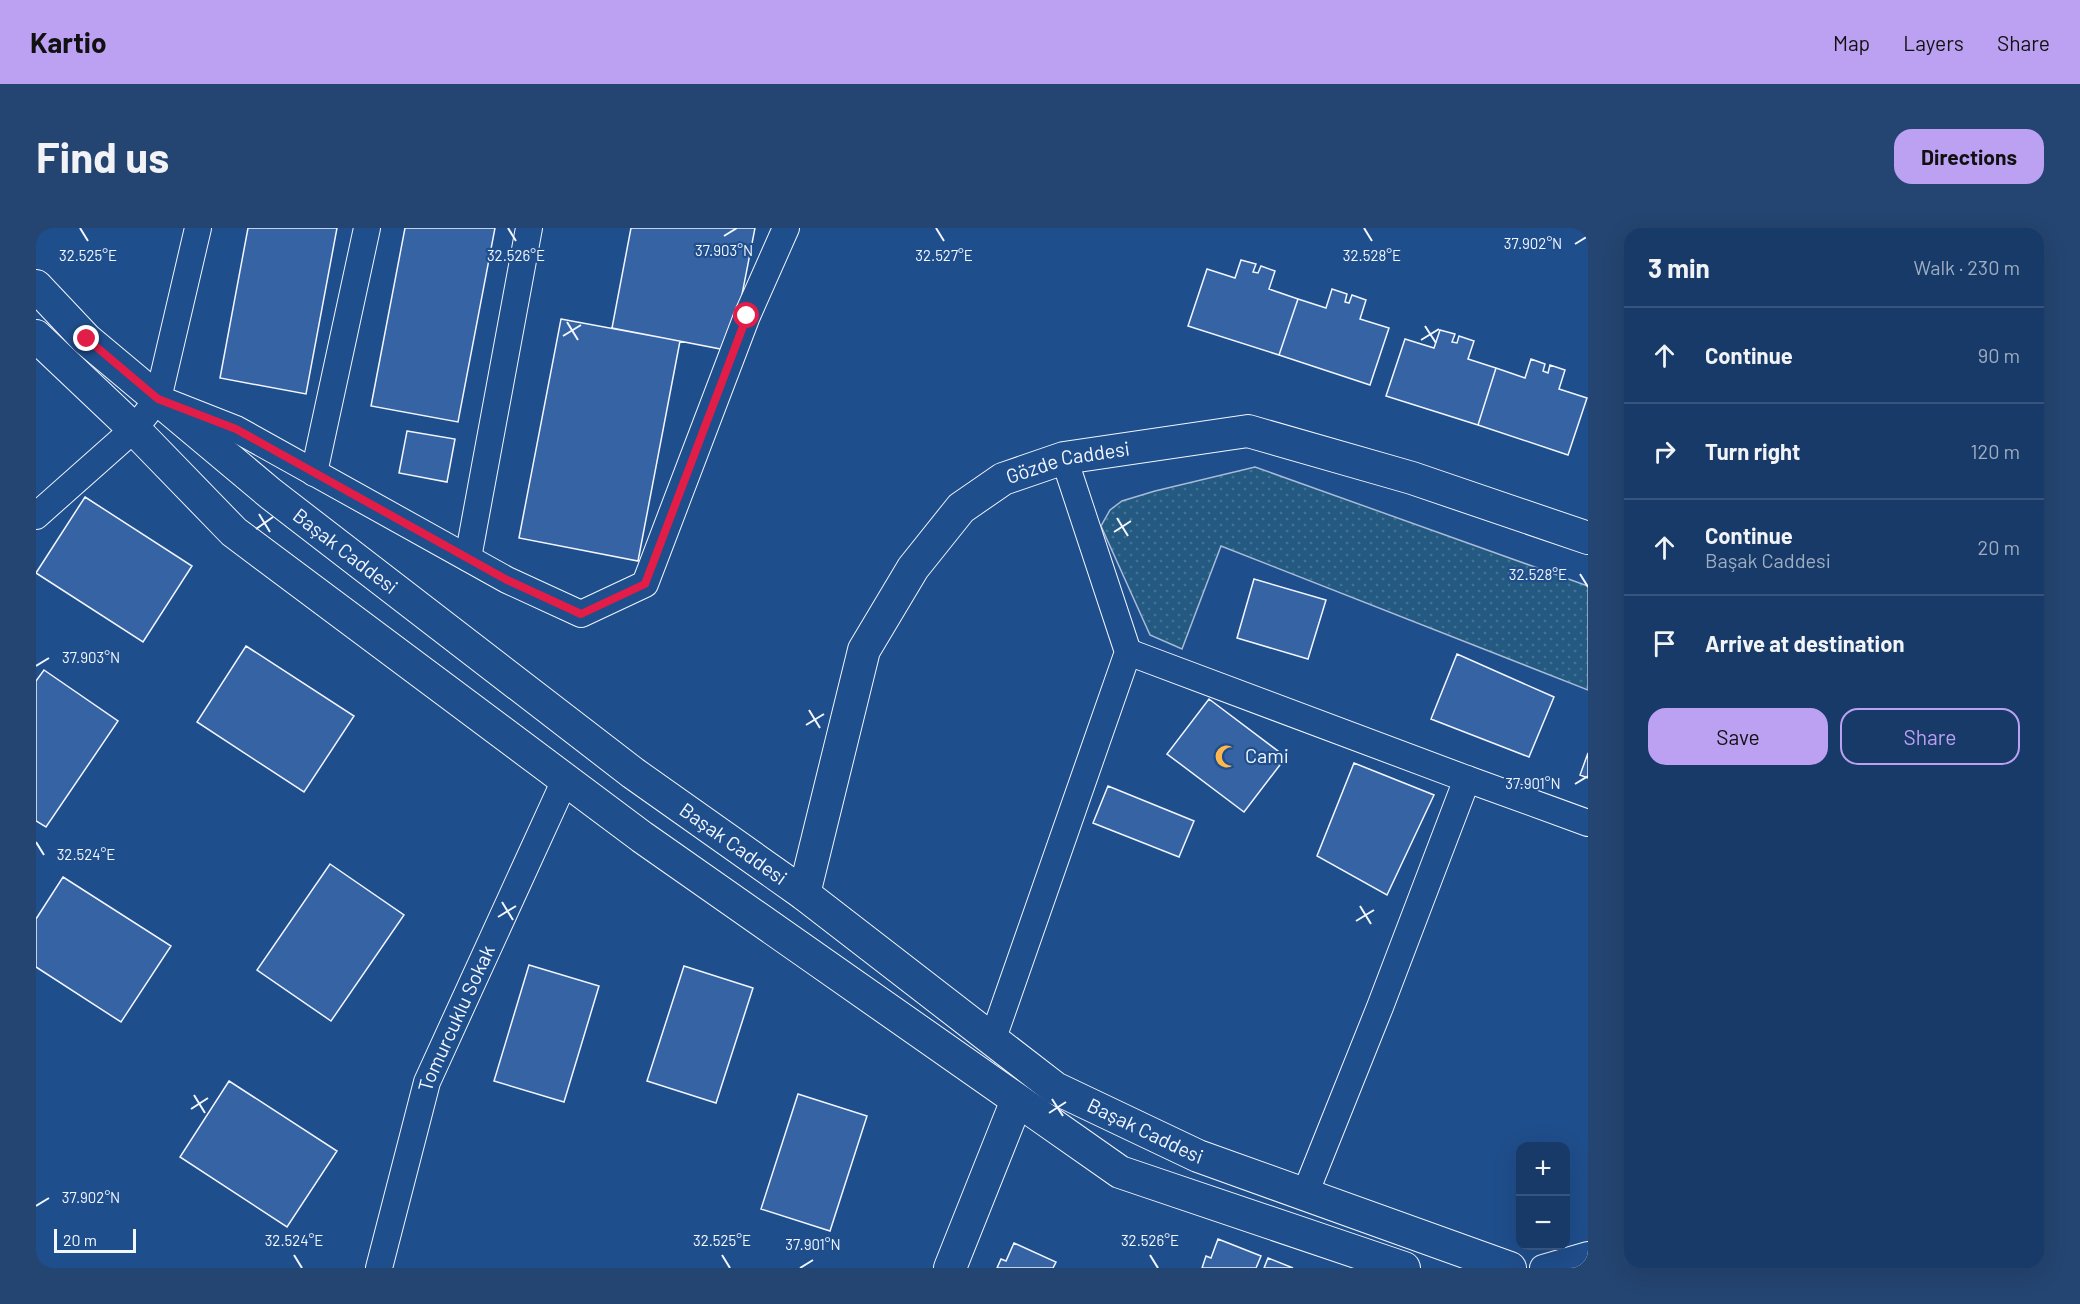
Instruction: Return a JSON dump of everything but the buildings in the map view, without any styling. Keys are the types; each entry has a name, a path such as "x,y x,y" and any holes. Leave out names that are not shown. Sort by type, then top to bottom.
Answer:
{"street":[{"path":"36,516 134,429 158,399 198,228"},
{"path":"314,473 367,228"},
{"path":"468,558 529,228"},
{"path":"158,399 236,429 507,580 581,614 645,584 747,316 786,228"},
{"name":"Başak Caddesi","path":"36,286 87,339 272,494 633,773 804,894 1055,1088 1198,1156 1510,1268"},
{"name":"Başak Caddesi","path":"36,336 134,429 234,532 642,837 1120,1172 1404,1268"},
{"name":"Gözde Caddesi","path":"804,894 864,650 913,568 962,508 1003,479 1064,458 1248,431 1412,478 1588,538"},
{"path":"992,1041 1128,652 1064,458"},
{"path":"1128,652 1588,824"},
{"path":"1305,1194 1380,1007 1467,778"},
{"name":"Tomurcuklu Sokak","path":"380,1268 426,1082 565,780"},
{"path":"950,1268 1017,1100"},
{"path":"1542,1268 1588,1255"}],"shaded area":[{"path":"1255,467 1588,586 1588,690 1221,546 1182,649 1150,635 1101,526 1110,510 1122,501 1155,491"}],"place":[{"name":"Cami","path":"1227,756"}],"route":[{"path":"87,339 158,399 236,429 507,580 581,614 645,584 747,316"}]}
